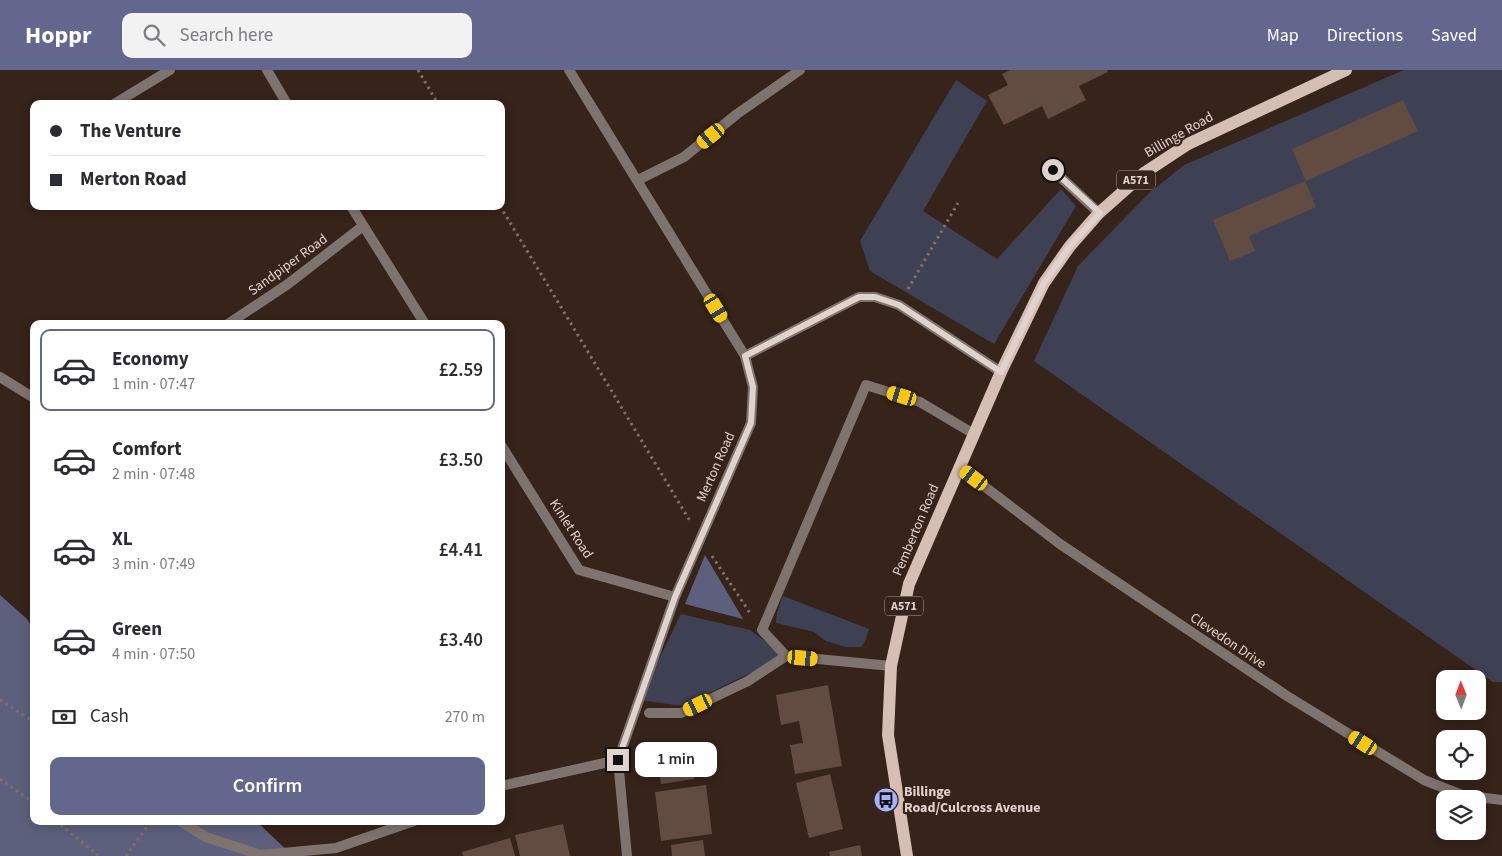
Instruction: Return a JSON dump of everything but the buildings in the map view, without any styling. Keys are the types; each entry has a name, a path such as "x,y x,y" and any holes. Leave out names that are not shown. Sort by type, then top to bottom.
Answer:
{"main road":[{"name":"Billinge Road","path":"1001,372 1044,283 1070,246 1100,213 1144,173 1188,144 1346,70"},
{"name":"Pemberton Road","path":"907,856 888,735 891,666 909,584 1001,372"}],"street":[{"path":"121,100 170,70"},
{"path":"266,70 285,100"},
{"name":"Merton Road","path":"569,70 745,356 753,387 751,423 675,597 618,760"},
{"path":"638,180 684,157 737,114 800,70"},
{"path":"1053,170 1100,213"},
{"path":"353,210 422,320"},
{"name":"Sandpiper Road","path":"234,320 288,284 363,226"},
{"path":"745,356 859,297 875,297 899,305 1001,372"},
{"path":"0,377 30,396"},
{"path":"786,656 762,630 866,385 920,402 974,434"},
{"name":"Kinlet Road","path":"505,451 579,570 675,597"},
{"name":"Clevedon Drive","path":"959,467 1060,544 1199,639 1335,726 1424,780 1462,795 1502,800"},
{"path":"649,713 681,713 748,681 786,656 891,666"},
{"path":"505,785 618,760 627,856"},
{"path":"186,825 206,837 261,856 336,848 402,825"}],"path":[{"path":"418,70 436,100"},
{"path":"899,305 958,203"},
{"path":"502,210 700,537 762,630"},
{"path":"0,700 30,719"},
{"path":"0,779 30,800"},
{"path":"61,825 98,856"},
{"path":"126,856 148,825"}],"shaded area":[{"path":"1404,70 1502,70 1502,682 1493,682 1486,677 1486,670 1476,670 1034,361 1078,266 1149,193 1184,165"},
{"path":"956,80 987,101 923,211 997,259 1061,189 1076,206 994,344 870,271 860,241"},
{"path":"705,555 743,619 685,604"},
{"path":"0,595 30,624 30,825 260,825 293,856 0,856"},
{"path":"783,596 869,629 865,642 861,647 846,647 826,641 814,632 776,623 777,612"},
{"path":"681,614 750,630 786,656 682,706 639,700"}],"place":[{"name":"Billinge Road/Culcross Avenue","path":"886,800"}],"route":[{"path":"618,760 675,597 751,423 753,387 745,356 859,297 875,297 899,305 1001,372 1044,283 1070,246 1100,213 1053,170"}]}
